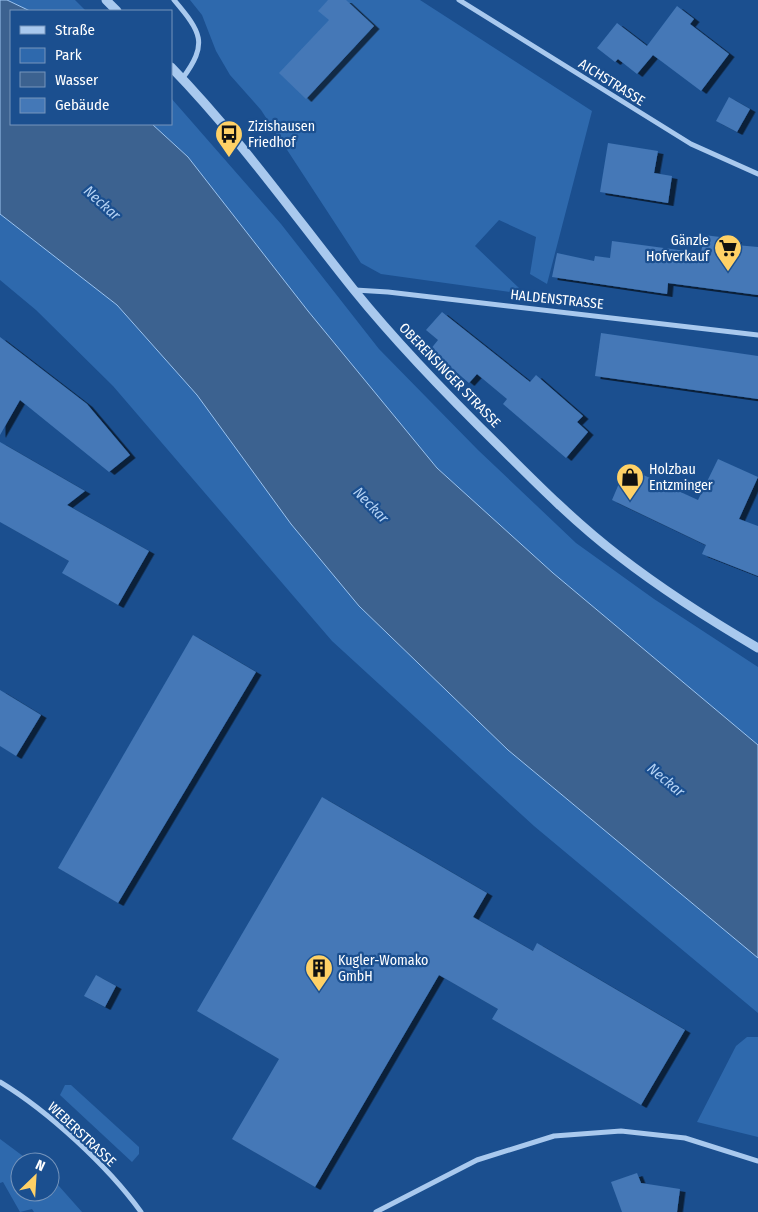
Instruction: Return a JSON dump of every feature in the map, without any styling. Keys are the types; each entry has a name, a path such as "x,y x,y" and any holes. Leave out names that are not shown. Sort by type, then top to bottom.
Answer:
{"street":[{"path":"106,0 115,10"},
{"path":"174,0 198,30 199,48 195,62 182,79"},
{"name":"AICHSTRASSE","path":"459,0 691,144 758,174"},
{"name":"OBERENSINGER STRASSE","path":"172,68 270,182 354,290 414,360 549,495 618,556 716,624 758,648"},
{"name":"HALDENSTRASSE","path":"354,290 444,298 758,335"},
{"name":"WEBERSTRASSE","path":"0,1082 32,1103 86,1152 128,1194 141,1212"},
{"path":"376,1212 477,1160 554,1136 621,1131 685,1138 758,1161"}],"green space":[{"path":"7,0 75,0 85,10 28,10"},
{"path":"190,0 420,0 592,111 547,284 530,274 536,237 499,220 475,246 519,288 518,293 381,274 361,263 261,110 230,75 216,51 202,15"},
{"path":"172,99 281,224 379,349 478,450 576,543 654,599 758,667 758,745 553,573 437,468 308,311 188,157 153,125 172,125"},
{"path":"0,214 117,305 197,395 291,524 359,606 508,750 758,958 758,1013 534,826 332,641 113,386 36,310 0,280"},
{"path":"747,1037 758,1037 758,1137 697,1122 736,1046"},
{"path":"65,1085 71,1085 139,1147 139,1154 132,1162 60,1095"},
{"path":"0,1139 18,1152 10,1152 10,1194 3,1182 0,1183"},
{"path":"60,1187 82,1212 34,1212 32,1209 20,1212 14,1202 60,1202"}],"water":[{"name":"Neckar","path":"0,0 7,0 28,10 10,10 10,125 153,125 188,157 308,311 437,468 553,573 758,745 758,958 508,750 359,606 291,524 197,395 117,305 0,214"}],"building":[{"path":"328,0 346,0 374,26 306,99 279,73 329,20 318,11"},
{"path":"677,6 694,19 690,24 729,54 701,91 653,55 637,74 618,59 615,62 597,48 617,23 647,46"},
{"path":"729,97 750,109 737,132 716,121"},
{"path":"608,143 658,151 654,173 672,176 668,203 600,192"},
{"path":"704,235 736,239 736,245 758,247 758,295 668,283 667,294 552,277 557,253 594,261 595,256 610,258 612,241 701,253"},
{"path":"442,312 530,382 536,375 583,416 577,422 588,432 566,458 503,404 507,399 477,374 469,383 430,350 438,340 426,330"},
{"path":"601,333 758,356 758,399 595,376"},
{"path":"0,337 87,404 130,455 109,472 20,400 0,435"},
{"path":"0,442 85,491 67,505 149,551 118,605 62,573 69,561 0,522"},
{"path":"718,459 758,477 739,519 758,526 758,576 702,554 706,545 612,500 626,467 698,500"},
{"path":"193,635 256,672 118,903 58,868"},
{"path":"0,690 41,715 16,756 0,746"},
{"name":"Kugler-Womako GmbH","path":"322,797 487,893 473,917 533,951 537,943 685,1030 641,1105 492,1019 498,1009 439,975 315,1187 232,1139 279,1059 197,1011"},
{"path":"96,975 116,986 105,1007 84,996"},
{"path":"637,1173 641,1183 680,1189 677,1212 622,1212 611,1182"}],"place":[{"name":"Zizishausen Friedhof","path":"229,158"},
{"name":"Gänzle Hofverkauf","path":"728,272"},
{"name":"Holzbau Entzminger","path":"630,501"},
{"name":"Kugler-Womako GmbH","path":"319,992"}]}
